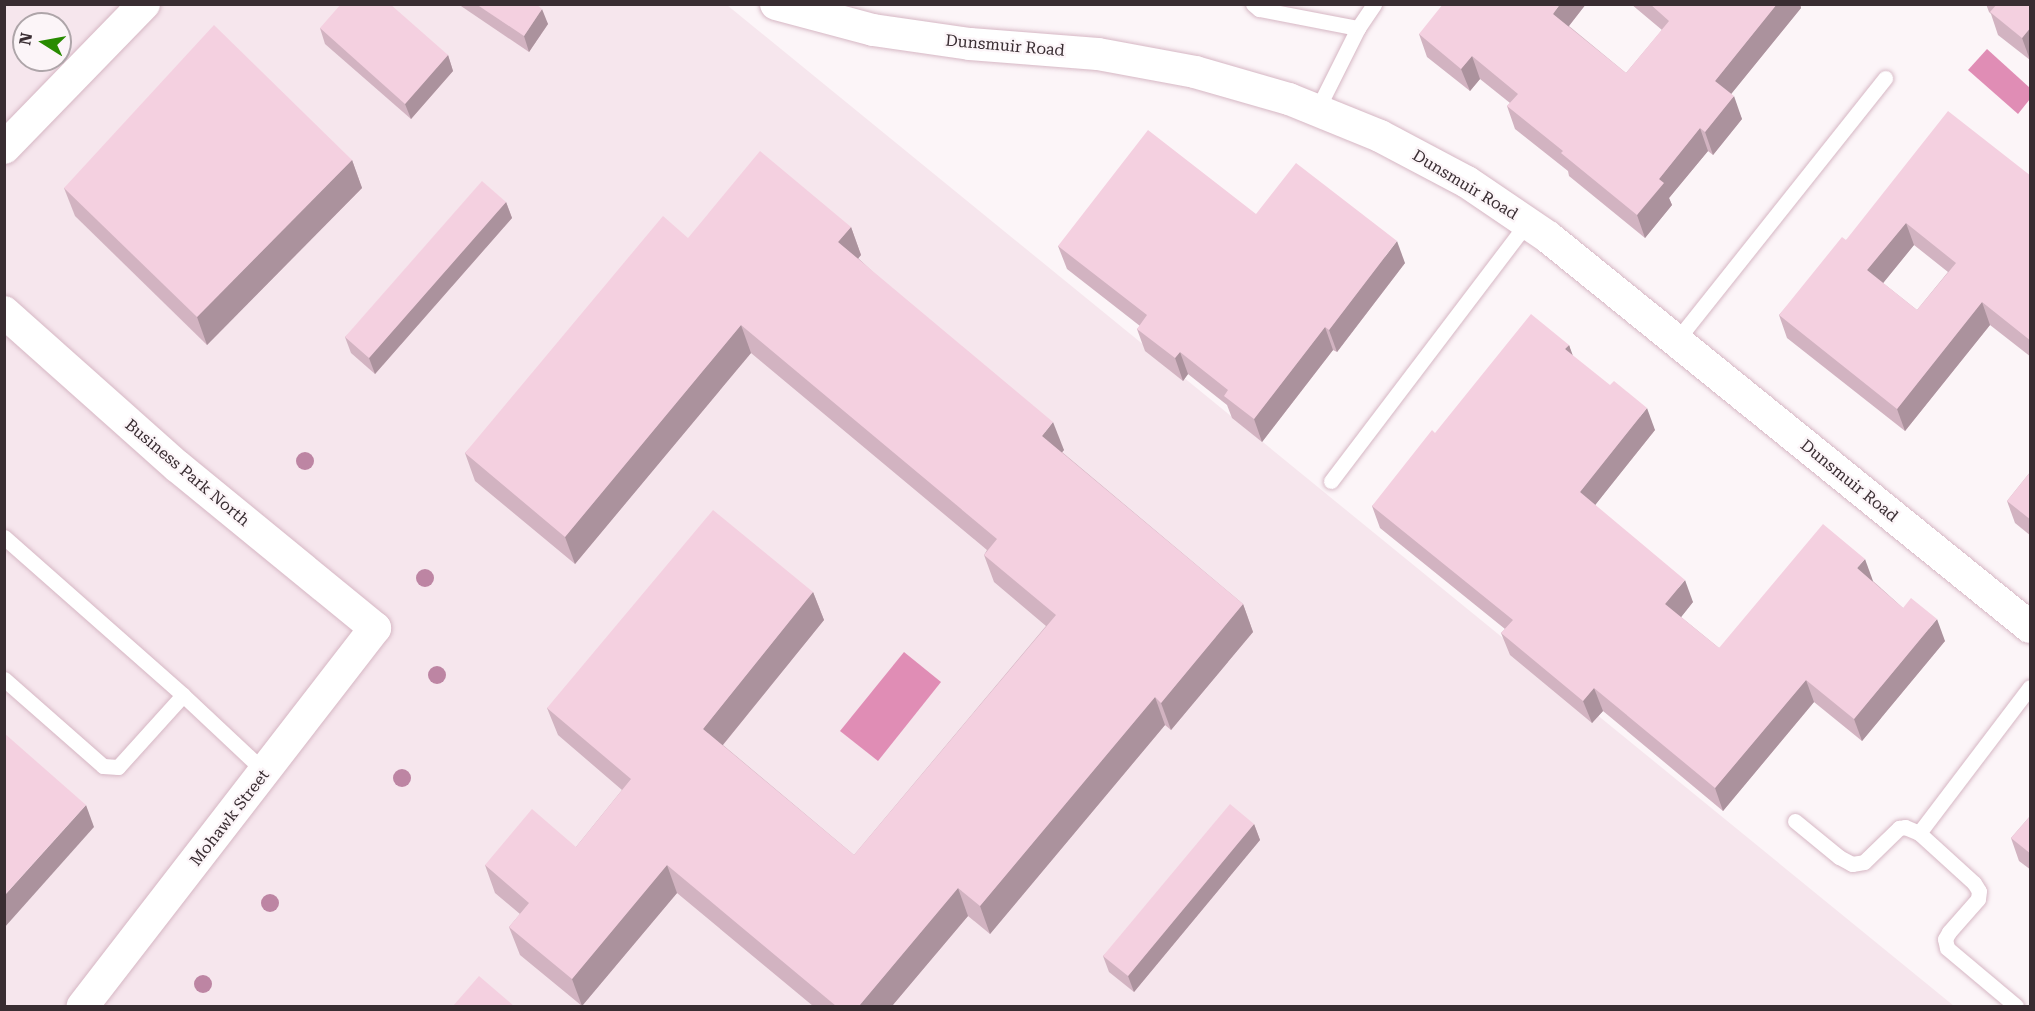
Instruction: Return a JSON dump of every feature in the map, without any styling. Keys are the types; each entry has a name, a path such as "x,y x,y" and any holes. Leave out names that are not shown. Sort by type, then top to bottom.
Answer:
{"street":[{"path":"4,148 144,4"},
{"name":"Dunsmuir Road","path":"776,4 873,30 970,44 1098,54 1195,72 1289,99 1380,136 1467,182 1527,223 1676,340 2031,627"},
{"name":"Business Park North","path":"4,312 177,465 375,628"},
{"name":"Mohawk Street","path":"83,1006 375,628"}],"lane":[{"path":"1253,4 1259,9 1358,28"},
{"path":"1317,110 1358,28 1374,4"},
{"path":"1676,340 1885,78"},
{"path":"1331,481 1527,223"},
{"path":"4,537 183,695 266,772"},
{"path":"4,679 103,766 110,768 118,767 183,695"},
{"path":"1919,833 2031,687"},
{"path":"1795,821 1839,858 1852,864 1864,862 1899,828 1905,827 1919,833 1974,883 1979,891 1978,898 1945,939 1947,948 2016,1006"}],"shaded area":[{"path":"5,4 727,5 1954,1006 5,1006"},
{"path":"1987,49 2030,88 2030,99 2018,114 1968,70"},
{"path":"904,652 941,682 878,761 840,731"}],"building":[{"path":"341,4 390,4 448,55 405,104 320,28"},
{"path":"476,4 536,4 542,9 524,36"},
{"path":"1443,4 1560,4 1553,14 1626,73 1669,21 1650,4 1777,4 1715,81 1734,96 1705,132 1700,128 1659,179 1664,183 1637,215 1507,106 1518,94 1472,56 1461,69 1419,34"},
{"path":"1997,4 2031,4 2031,27 2022,38 1990,12"},
{"path":"214,25 352,160 197,317 64,188"},
{"path":"1948,111 2031,176 2031,341 1982,302 1897,409 1779,315 1842,237 1846,240","holes":["1906,223 1956,263 1917,310 1867,270"]},
{"path":"1148,130 1256,214 1296,163 1397,241 1329,330 1325,327 1254,419 1224,396 1228,390 1180,352 1175,358 1137,329 1147,315 1058,246"},
{"path":"760,151 851,227 838,242 1053,422 1042,436 1243,604 1161,703 1155,697 980,906 958,888 859,1006 836,1006 667,865 572,979 509,927 529,903 485,865 532,809 576,847 631,779 547,708 713,510 813,592 703,729 854,855 1056,615 984,555 997,539 741,325 565,537 465,453 663,216 688,238"},
{"path":"482,181 506,202 369,358 345,337"},
{"path":"1531,314 1569,345 1565,349 1610,385 1614,381 1647,408 1580,492 1685,580 1665,604 1719,648 1823,524 1865,559 1857,568 1903,608 1911,598 1937,619 1854,719 1806,680 1715,788 1594,688 1583,701 1501,633 1513,620 1372,506 1432,430 1435,433"},
{"path":"2031,471 2031,520 2007,501"},
{"path":"4,733 86,805 4,896"},
{"path":"1230,804 1254,824 1128,976 1103,956"},
{"path":"2031,815 2031,854 2011,838"},
{"path":"479,976 514,1006 453,1006"}]}
